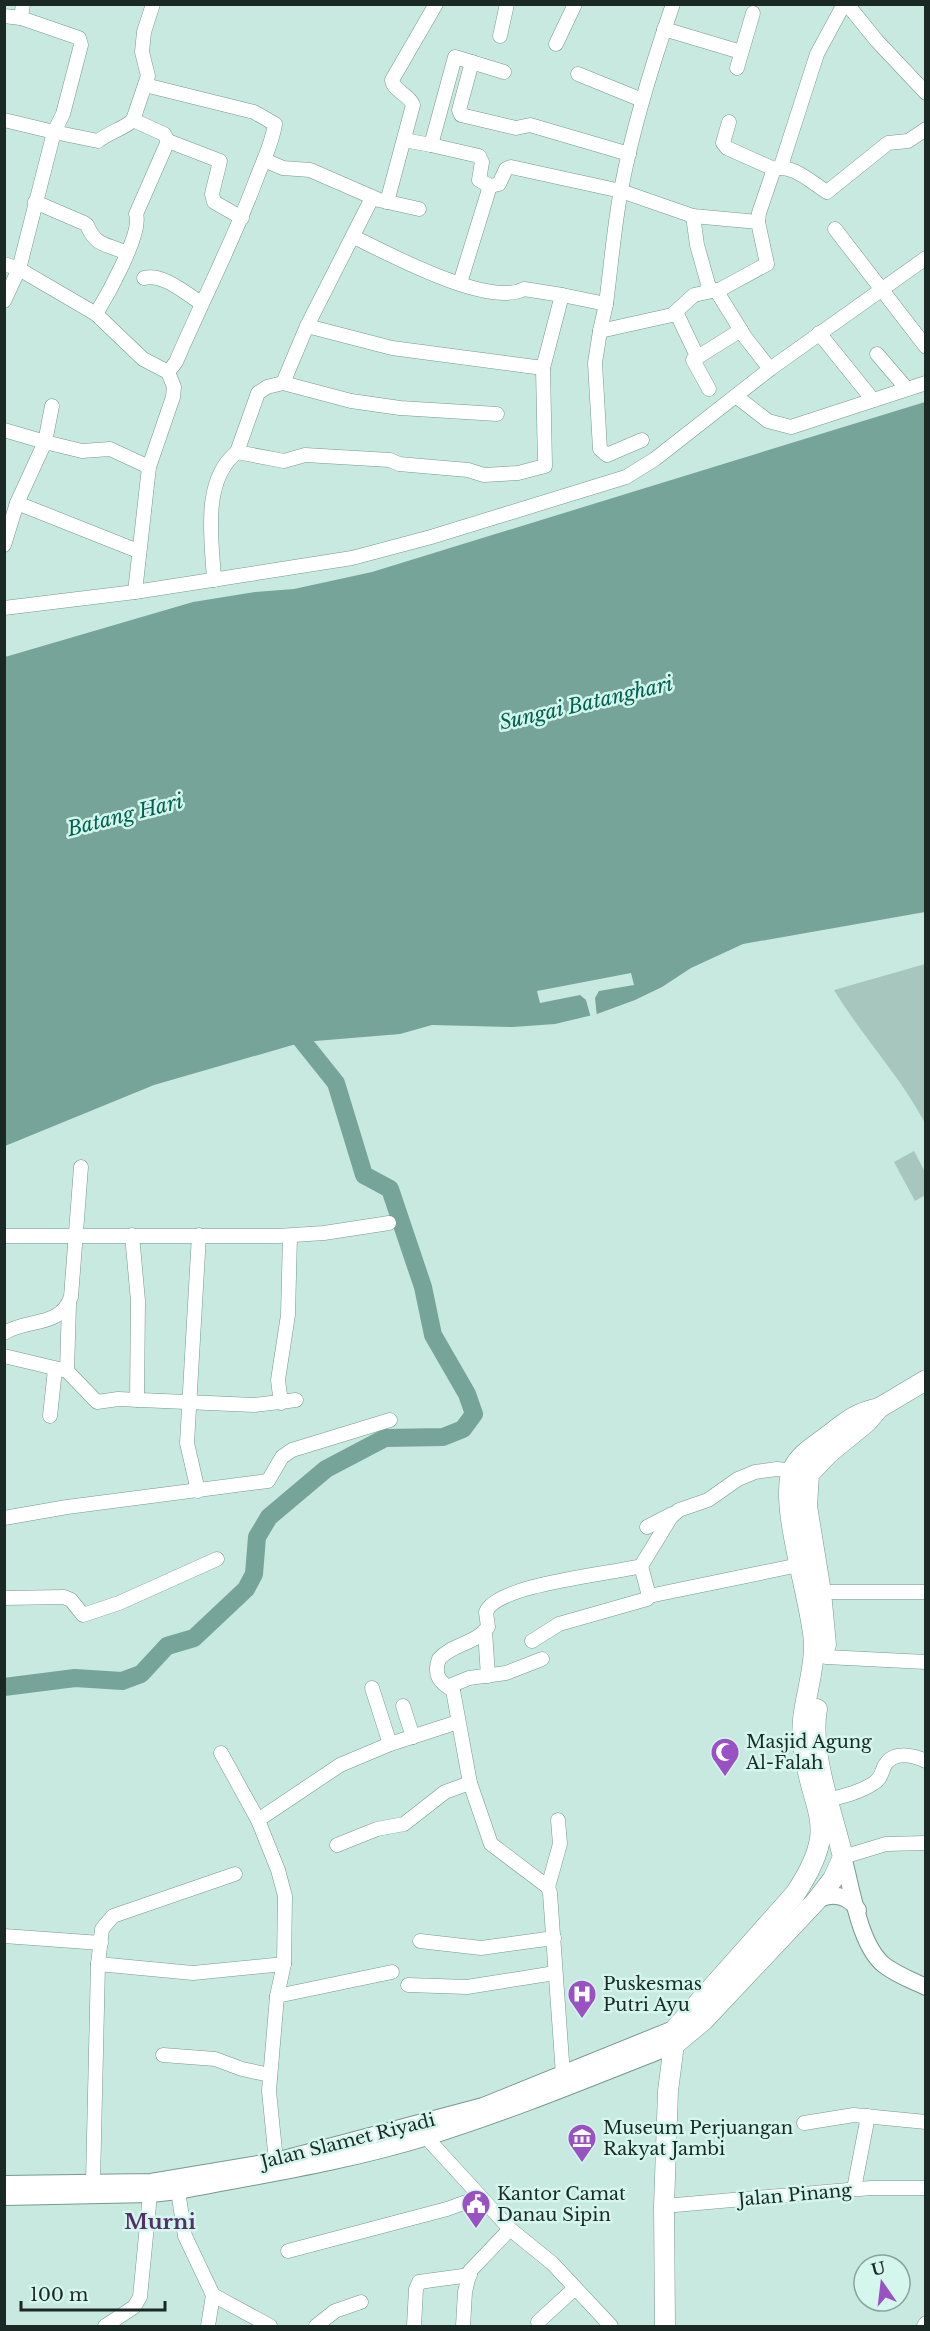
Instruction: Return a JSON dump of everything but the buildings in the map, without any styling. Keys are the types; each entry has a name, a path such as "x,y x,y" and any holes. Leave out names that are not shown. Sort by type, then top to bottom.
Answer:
{"highway":[{"path":"675,2036 704,2020 816,1901 833,1879 843,1857 829,1828 823,1802 803,1744 803,1723 814,1663 814,1643 799,1565 790,1490 800,1472 828,1454 867,1422 879,1408 926,1380"},
{"path":"800,1472 821,1592 826,1657 816,1717 823,1802"},
{"path":"665,2326 664,2206 668,2091 675,2036 795,1894 818,1854 829,1828"}],"main road":[{"path":"843,1857 864,1933 873,1953 883,1964 926,1987"},
{"path":"816,1901 831,1895 842,1896 858,1910"},
{"name":"Jalan Slamet Riyadi","path":"4,2184 93,2182 178,2191 325,2155 483,2106 675,2036"},
{"name":"Jalan Slamet Riyadi","path":"4,2197 151,2188 276,2161 325,2155 426,2137 541,2097 675,2036"}],"street":[{"path":"4,120 98,141 111,130 129,124 133,120 148,76 142,52 144,32 153,4"},
{"path":"387,202 412,102 395,87 392,80 436,4"},
{"path":"500,36 507,4"},
{"path":"556,44 575,4"},
{"path":"642,440 607,454 600,449 595,363 606,304 621,191 629,154 642,100 673,4"},
{"path":"600,331 645,322 676,312 694,295 713,291 767,264 758,222 759,213 778,168 817,54 846,4 926,93"},
{"path":"4,16 22,11 79,38 81,45 63,114 54,132 18,269 4,301"},
{"path":"737,68 753,13"},
{"path":"664,29 741,52"},
{"path":"431,145 453,58 504,72"},
{"path":"472,62 459,110 461,116 516,128 530,125 629,154"},
{"path":"578,74 642,100"},
{"path":"145,85 254,112 275,124 273,140 242,218 201,303 176,362 168,372"},
{"path":"133,120 164,134 168,141 220,161 212,194 214,202 242,218"},
{"path":"729,122 723,143 727,148 778,168 827,192 888,143 908,141 926,129"},
{"path":"404,140 479,156 482,162 479,180 490,186 499,184 509,167 621,191 693,216 758,222"},
{"path":"96,314 120,273 139,221 136,214 168,141"},
{"path":"264,159 283,168 310,170 372,198 419,209"},
{"path":"460,283 490,186"},
{"path":"283,383 307,326 372,198"},
{"path":"35,202 84,223 92,238 97,242 126,253"},
{"path":"693,216 697,245 713,291 770,369"},
{"path":"836,229 926,347"},
{"path":"354,237 422,270 501,294 516,294 524,289 606,304"},
{"path":"4,608 135,592 352,558 430,537 626,477 655,459 770,369 926,258"},
{"path":"4,264 18,269 96,314 143,359 168,372 174,387 173,397 149,467 135,592"},
{"path":"144,278 155,277 163,280 201,303"},
{"path":"237,452 284,461 305,455 390,460 399,464 468,470 484,475 518,473 544,467 543,368 562,295"},
{"path":"676,312 697,356"},
{"path":"307,326 392,348 543,368"},
{"path":"708,389 693,361 697,356 741,330"},
{"path":"819,333 873,400"},
{"path":"877,354 907,389"},
{"path":"214,580 213,499 225,466 237,452 258,393 267,387 283,383 351,401 390,407 497,414"},
{"path":"737,396 768,422 791,427 926,383"},
{"path":"4,545 17,503 45,442 52,406"},
{"path":"4,430 82,451 110,449 149,467"},
{"path":"17,503 138,551"},
{"path":"50,1416 61,1370 81,1167"},
{"path":"4,1236 290,1236 389,1223"},
{"path":"132,1235 138,1301 137,1400"},
{"path":"198,1491 187,1443 199,1235"},
{"path":"281,1403 278,1380 288,1315 290,1236"},
{"path":"4,1333 60,1315 69,1303"},
{"path":"4,1356 61,1370 97,1402 137,1400 254,1405 296,1400"},
{"path":"4,1518 67,1507 268,1481 282,1457 292,1450 390,1420"},
{"path":"647,1527 674,1513 708,1500 746,1474 777,1469 800,1472"},
{"path":"453,1690 443,1684 438,1676 438,1659 485,1631 488,1627 487,1608 512,1592 641,1566 674,1513"},
{"path":"4,1598 64,1597 71,1600 83,1616 217,1560"},
{"path":"532,1641 559,1624 647,1599 649,1596 799,1565"},
{"path":"641,1566 649,1596"},
{"path":"821,1592 926,1592"},
{"path":"485,1631 488,1676"},
{"path":"826,1657 926,1662"},
{"path":"542,1659 506,1673 454,1682 453,1690 470,1782 493,1847 548,1887"},
{"path":"372,1688 390,1744"},
{"path":"402,1706 413,1737"},
{"path":"258,1820 340,1765 390,1744 458,1722"},
{"path":"221,1753 258,1820 282,1883 286,1916 284,1964 277,1996 268,2091 276,2161"},
{"path":"823,1802 870,1786 880,1777 885,1765 897,1756 907,1755 926,1761"},
{"path":"337,1845 377,1829 404,1824 445,1792 470,1782"},
{"path":"558,1820 560,1844 548,1887 553,1905 555,1973 563,2075"},
{"path":"843,1857 886,1844 926,1843"},
{"path":"93,2182 98,1964 102,1929 113,1916 235,1874"},
{"path":"4,1936 101,1943"},
{"path":"420,1941 481,1948 554,1938"},
{"path":"98,1964 193,1973 284,1964"},
{"path":"277,1996 392,1972"},
{"path":"408,1985 467,1987 555,1973"},
{"path":"163,2055 215,2059 242,2069 270,2075"},
{"path":"804,2123 854,2115 926,2122"},
{"path":"854,2190 868,2116"},
{"path":"426,2137 510,2229 552,2262 574,2289 611,2326"},
{"path":"105,2326 134,2307 140,2298 151,2188"},
{"name":"Jalan Pinang","path":"664,2206 854,2190 926,2188"},
{"path":"178,2191 185,2236 213,2295 208,2326"},
{"path":"288,2251 447,2209 480,2197"},
{"path":"463,2326 465,2292 473,2268 510,2229"},
{"path":"414,2326 416,2289 419,2282 470,2275"},
{"path":"538,2322 574,2289"},
{"path":"213,2295 270,2326"},
{"path":"316,2326 335,2311 362,2302"}],"shaded area":[{"path":"926,964 925,1123 904,1089 834,990"},
{"path":"914,1151 925,1172 925,1195 915,1201 894,1162"}],"water":[{"path":"925,402 925,912 743,944 691,968 662,987 635,1000 597,1014 555,1024 513,1027 432,1025 400,1034 303,1042 154,1085 5,1146 5,657 193,602 255,592 294,589 372,572"}],"pier":[{"path":"631,973 634,985 599,991 595,998 597,1017 591,1018 586,1000 580,995 540,1003 537,991"}],"waterway":[{"path":"4,1687 75,1678 122,1681 141,1674 167,1646 194,1638 246,1589 254,1574 257,1537 269,1517 326,1469 385,1438 443,1437 463,1429 474,1414 467,1394 433,1335 423,1287 390,1189 364,1175 336,1083 288,1023"}],"place":[{"name":"Masjid Agung Al-Falah","path":"725,1778"},
{"name":"Puskesmas Putri Ayu","path":"582,2020"},
{"name":"Museum Perjuangan Rakyat Jambi","path":"582,2164"},
{"name":"Kantor Camat Danau Sipin","path":"476,2230"}],"district":[{"name":"Murni","path":"160,2222"}],"water label":[{"name":"Sungai Batanghari","path":"586,703"},
{"name":"Batang Hari","path":"125,815"}]}
